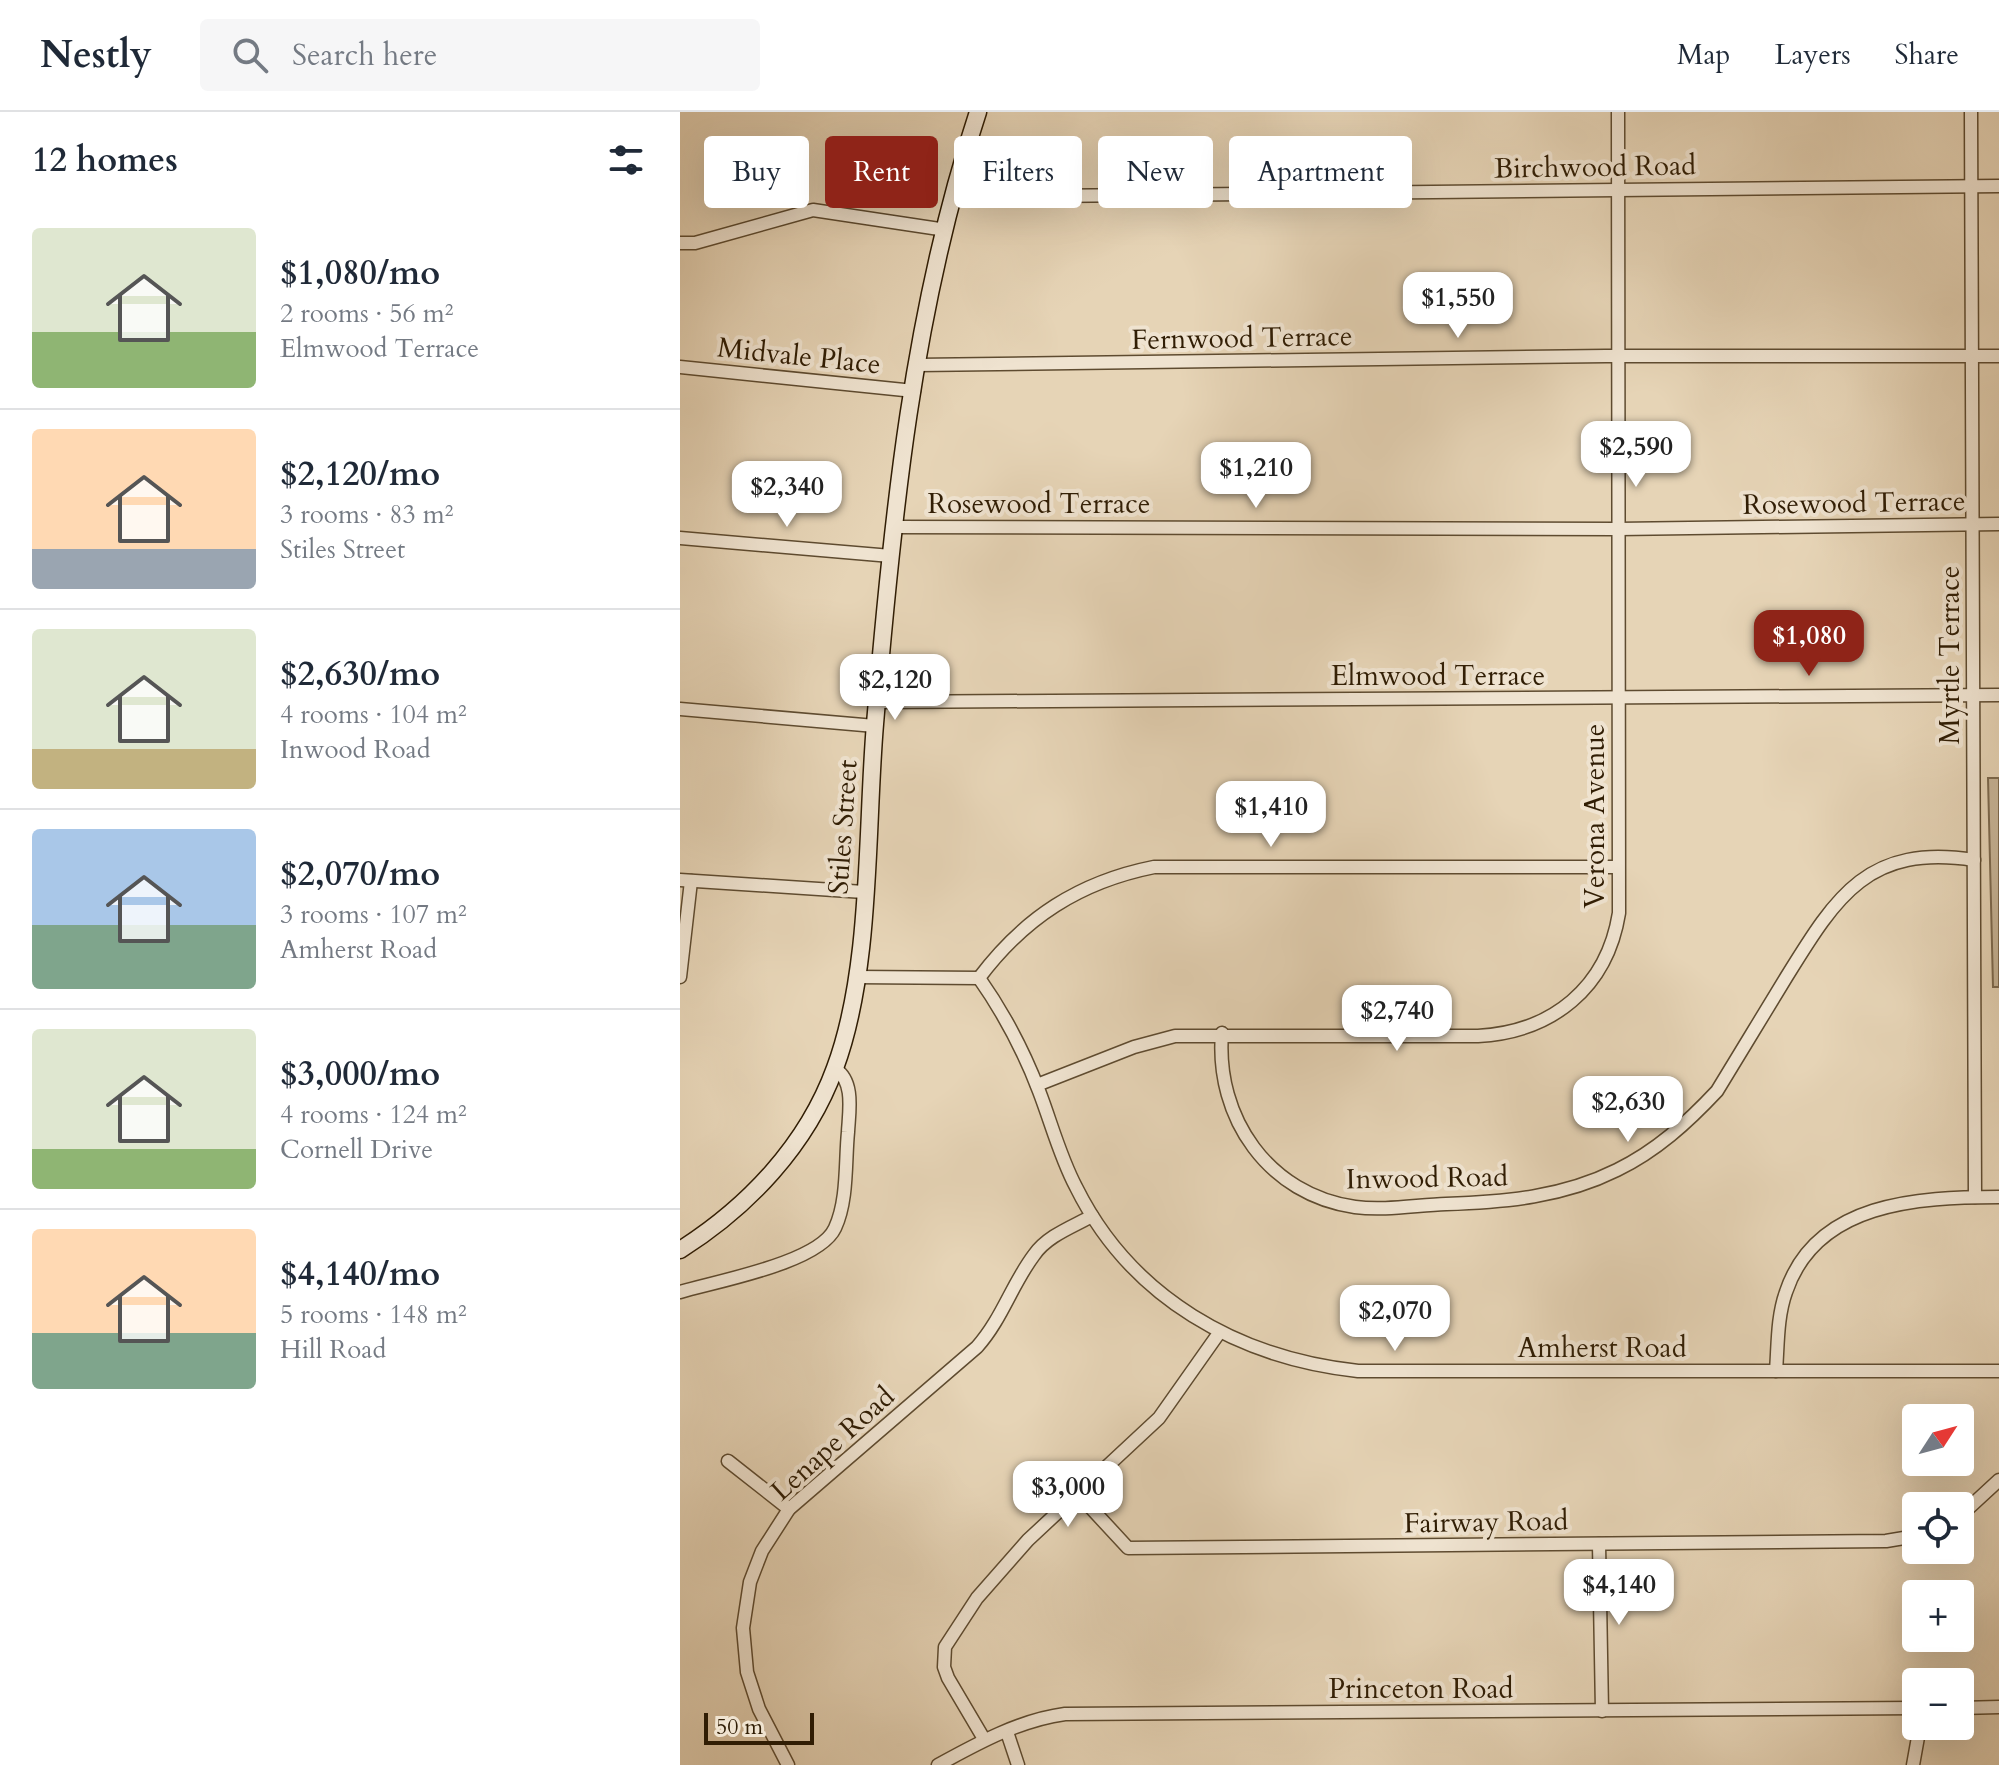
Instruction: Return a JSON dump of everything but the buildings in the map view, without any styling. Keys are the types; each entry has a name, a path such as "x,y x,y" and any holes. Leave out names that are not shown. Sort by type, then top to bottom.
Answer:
{"main road":[{"name":"Stiles Street","path":"680,1250 723,1220 769,1177 799,1139 835,1069 849,1022 864,892 875,726 894,527 917,365 952,197 978,112"}],"street":[{"name":"Verona Avenue","path":"1037,1085 1134,1047 1175,1036 1222,1033 1478,1036 1513,1032 1540,1023 1575,1000 1602,967 1617,927 1618,112"},
{"name":"Myrtle Terrace","path":"1971,112 1975,1197"},
{"name":"Birchwood Road","path":"952,197 1999,186"},
{"path":"680,243 695,243 813,210 946,230"},
{"name":"Fernwood Terrace","path":"917,365 1618,356 1999,356"},
{"name":"Midvale Place","path":"680,367 914,391"},
{"name":"Rosewood Terrace","path":"894,527 1618,529 1999,524"},
{"path":"680,538 891,556"},
{"name":"Elmwood Terrace","path":"877,702 1999,695"},
{"path":"680,709 875,726"},
{"name":"Inwood Road","path":"1222,1033 1223,1081 1240,1127 1269,1166 1309,1194 1358,1208 1496,1202 1556,1193 1617,1171 1645,1155 1695,1115 1717,1091 1823,917 1850,887 1886,865 1912,858 1940,856 1974,860"},
{"path":"856,977 979,978 1014,936 1055,903 1103,880 1154,867 1618,867"},
{"path":"680,977 686,880 864,892"},
{"name":"Amherst Road","path":"979,978 997,1003 1037,1085 1074,1185 1092,1216 1144,1279 1190,1316 1219,1333 1286,1360 1358,1371 1999,1371"},
{"path":"680,1292 803,1255 828,1239 842,1199 850,1104 845,1079 835,1069"},
{"path":"1776,1371 1779,1324 1786,1292 1805,1256 1824,1236 1846,1220 1871,1210 1975,1197 1999,1197"},
{"name":"Lenape Road","path":"788,1765 759,1709 747,1672 743,1628 750,1582 762,1551 789,1509 990,1333 1034,1254 1047,1241 1092,1216"},
{"path":"984,1739 948,1678 944,1667 945,1647 977,1598 1028,1540 1159,1418 1219,1333"},
{"path":"728,1461 789,1509"},
{"path":"1974,1503 1999,1480"},
{"name":"Fairway Road","path":"1079,1495 1128,1548 1886,1541 1902,1538"},
{"path":"1599,1544 1602,1711"},
{"path":"1974,1708 1999,1707"},
{"name":"Princeton Road","path":"938,1765 984,1739 1042,1717 1065,1714 1902,1708"},
{"path":"1007,1732 1018,1765"},
{"path":"1913,1765 1917,1740"}],"shaded area":[{"path":"1988,778 1999,778 1999,987 1993,987"}]}
